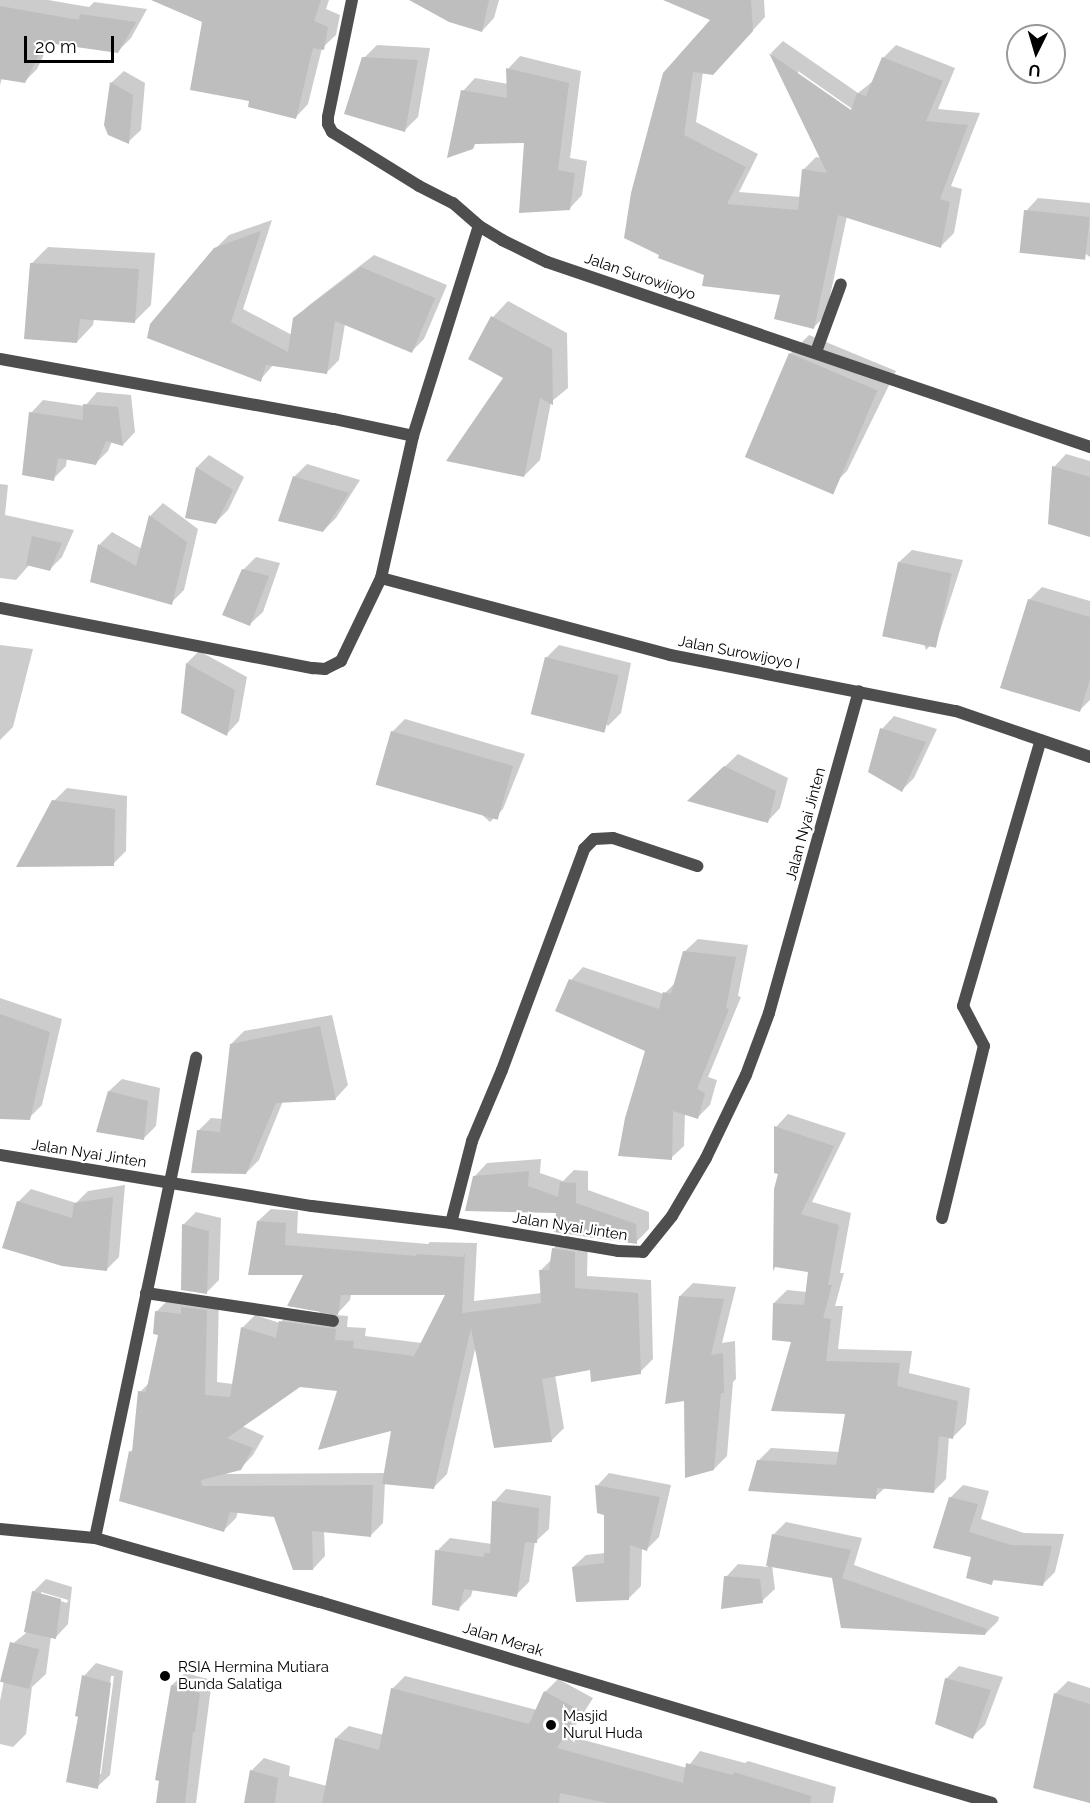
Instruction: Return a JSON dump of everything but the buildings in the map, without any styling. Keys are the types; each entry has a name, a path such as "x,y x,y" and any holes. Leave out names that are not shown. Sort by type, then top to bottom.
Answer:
{"street":[{"name":"Jalan Surowijoyo","path":"352,0 328,124 339,137 419,186 453,203 479,226 547,262 1090,447"},
{"path":"0,608 325,669 341,661 381,578 413,436 479,226"},
{"path":"816,352 841,284"},
{"path":"0,359 334,418 413,436"},
{"name":"Jalan Surowijoyo I","path":"381,578 670,655 956,711 1090,757"},
{"name":"Jalan Nyai Jinten","path":"0,1155 312,1206 451,1223 618,1251 643,1252 659,1234 706,1158 746,1075 769,1013 859,691"},
{"path":"942,1218 984,1047 963,1006 1041,740"},
{"path":"451,1223 472,1141 502,1070 584,849 594,839 613,838 697,866"},
{"path":"95,1538 196,1057"},
{"path":"146,1293 333,1321"},
{"name":"Jalan Merak","path":"0,1529 95,1538 320,1602 992,1803"}],"place":[{"name":"RSIA Hermina Mutiara Bunda Salatiga","path":"165,1676"},
{"name":"Masjid Nurul Huda","path":"551,1725"}]}
